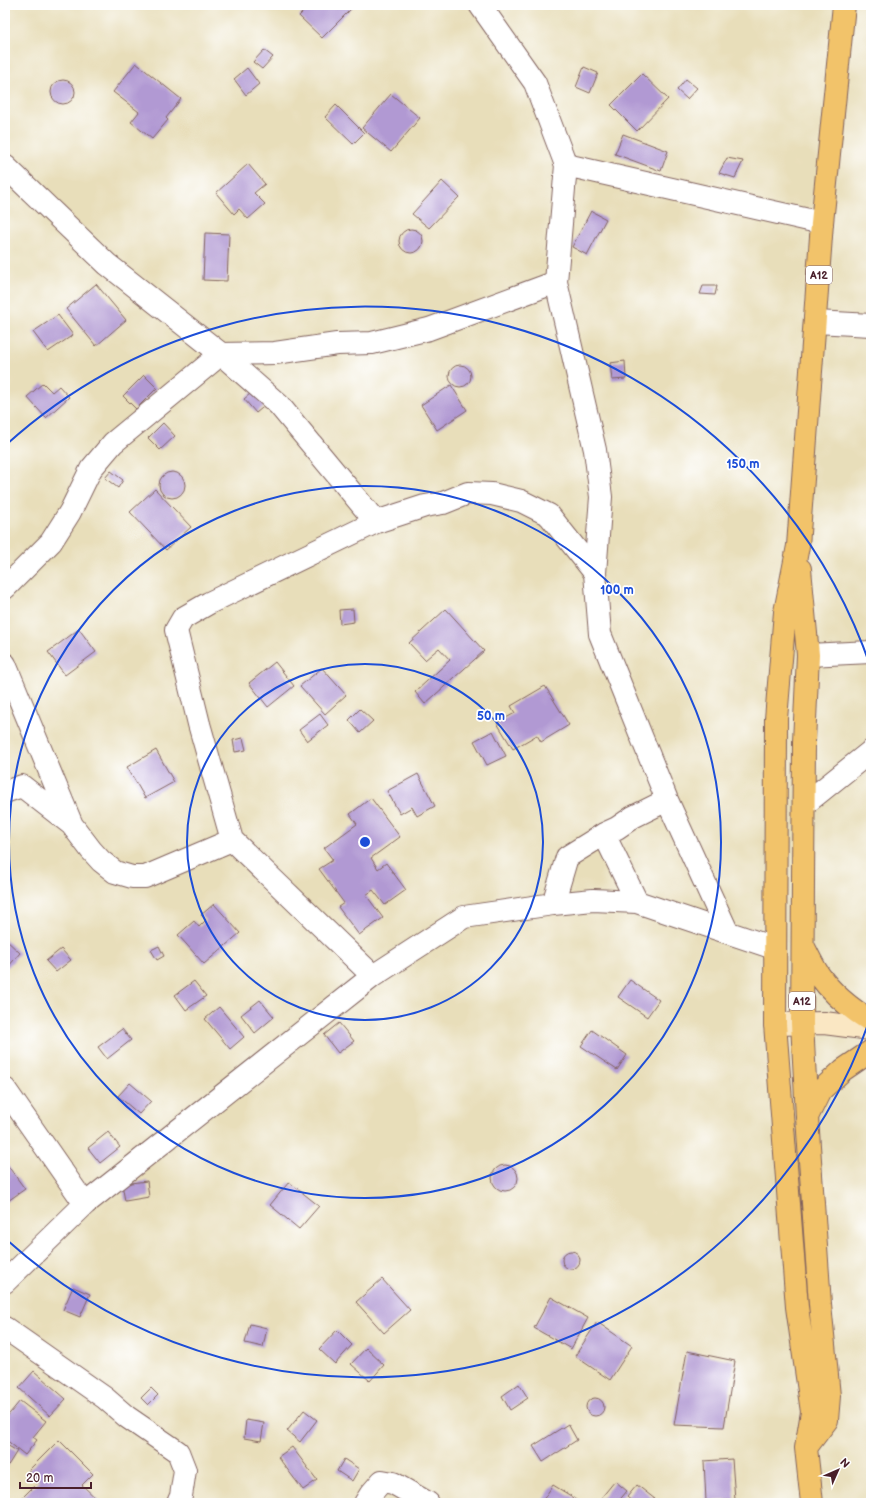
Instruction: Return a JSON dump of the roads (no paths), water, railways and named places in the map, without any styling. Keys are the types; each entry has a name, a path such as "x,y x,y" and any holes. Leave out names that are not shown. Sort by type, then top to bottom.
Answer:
{"main road":[{"name":"A12","path":"812,1503 806,1448 812,1412 797,1307 775,1024 774,948 776,870 776,719 785,612 798,546 816,322 822,222 844,5"},
{"name":"A12","path":"798,546 808,655 804,742 805,804 802,1023 820,1304 828,1396 827,1420 806,1448"},
{"path":"802,944 820,976 831,990 843,1002 871,1021"},
{"path":"807,1117 820,1091 843,1070 871,1051"}],"street":[{"path":"480,5 535,83 566,165 556,282 595,450 601,497 595,573 600,634 667,800 727,931"},
{"path":"566,165 822,222"},
{"path":"5,166 107,264 221,354 279,405 376,522"},
{"path":"5,588 51,542 70,512 91,469 113,444 221,354 275,353 337,344 372,343 429,329 556,282"},
{"path":"816,322 871,325"},
{"path":"373,976 232,840 199,724 176,630 183,618 209,603 376,522 425,506 443,503 468,493 492,494 521,501 549,514 595,573"},
{"path":"808,655 871,652"},
{"path":"5,664 72,825"},
{"path":"805,804 871,750"},
{"path":"5,792 22,786 72,825 101,862 115,872 132,878 145,877 232,840"},
{"path":"552,904 567,857 633,817 667,800"},
{"path":"604,834 638,902"},
{"path":"5,1282 85,1204 373,976 464,917 552,904 593,900 638,902 774,948"},
{"path":"775,1024 824,1023 871,1030"},
{"path":"5,1089 85,1204"},
{"path":"5,1328 105,1398 178,1452 186,1470 181,1496 178,1503"},
{"path":"365,1503 370,1494 382,1481 393,1483 428,1503"}]}
